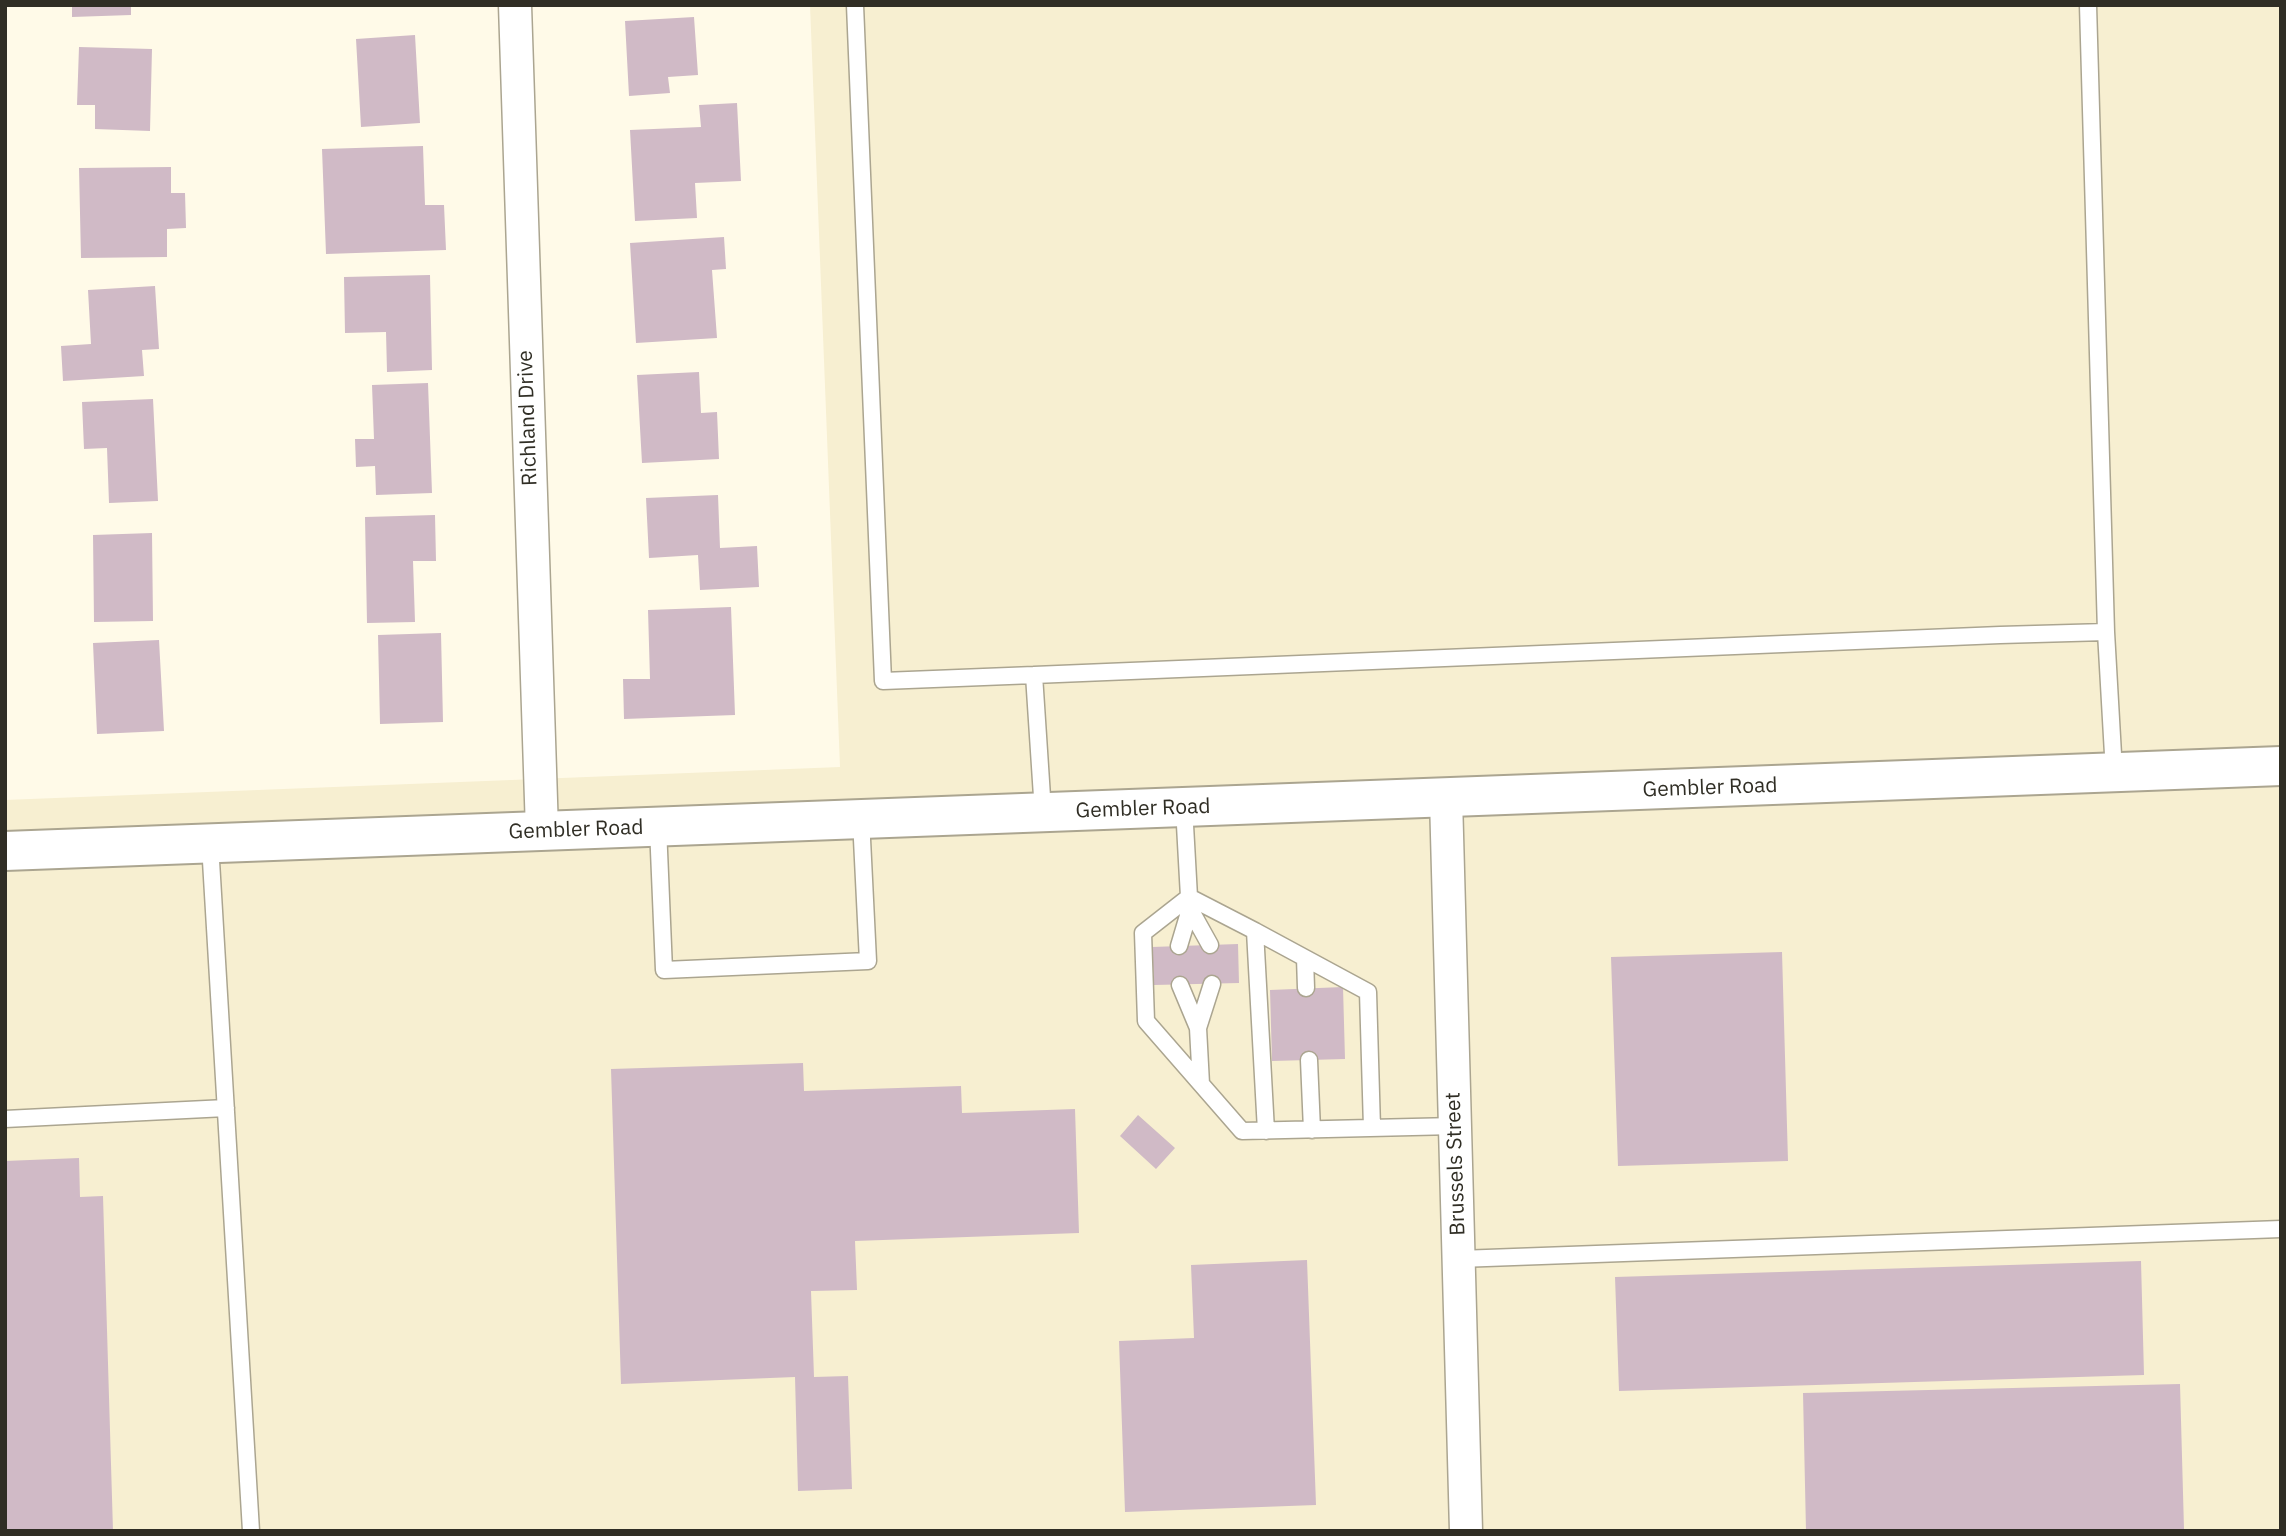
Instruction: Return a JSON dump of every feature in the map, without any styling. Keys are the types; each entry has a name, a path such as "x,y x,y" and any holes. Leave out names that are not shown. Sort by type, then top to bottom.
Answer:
{"main road":[{"name":"Gembler Road","path":"5,851 2281,766"}],"street":[{"name":"Richland Drive","path":"514,5 542,831"},
{"name":"Brussels Street","path":"1446,798 1466,1531"}],"lane":[{"path":"855,5 883,681 2106,632"},
{"path":"2088,5 2106,632 2113,772"},
{"path":"1034,675 1043,813"},
{"path":"1179,946 1190,903 1184,807"},
{"path":"658,827 664,970 868,961 861,820"},
{"path":"210,844 251,1531"},
{"path":"1190,903 1255,931 1368,992 1372,1128"},
{"path":"1190,903 1210,945"},
{"path":"1190,903 1143,933 1146,1021 1242,1132 1455,1126"},
{"path":"1255,931 1266,1131"},
{"path":"1305,958 1306,989"},
{"path":"1198,1028 1212,984"},
{"path":"1181,985 1198,1028 1201,1084"},
{"path":"1309,1060 1312,1130"},
{"path":"5,1119 226,1108"},
{"path":"1459,1259 2281,1229"}],"shaded area":[{"path":"810,5 2281,5 2281,1531 5,1531 5,800 840,767"}],"building":[{"path":"72,5 131,5 131,15 72,17"},
{"path":"694,17 698,75 668,77 670,93 629,96 625,21"},
{"path":"415,35 420,123 361,127 356,39"},
{"path":"79,47 152,49 150,131 95,129 95,105 77,105"},
{"path":"737,103 741,181 695,183 697,218 635,221 630,130 701,127 699,105"},
{"path":"423,146 425,205 444,205 446,250 326,254 322,149"},
{"path":"171,167 171,193 185,193 186,228 167,229 167,257 81,258 79,168"},
{"path":"724,237 726,269 712,270 717,338 636,343 630,243"},
{"path":"430,275 432,370 387,372 386,332 345,333 344,277"},
{"path":"155,286 159,349 142,350 144,376 63,381 61,346 91,344 88,290"},
{"path":"699,372 701,413 717,412 719,459 642,463 637,375"},
{"path":"428,383 432,493 376,495 375,466 356,467 355,439 374,439 372,385"},
{"path":"153,399 158,501 109,503 107,448 84,449 82,402"},
{"path":"718,495 720,548 757,546 759,587 700,590 698,555 649,558 646,498"},
{"path":"435,515 436,561 413,561 415,622 367,623 365,517"},
{"path":"152,533 153,621 94,622 93,535"},
{"path":"731,607 735,715 624,719 623,679 650,679 648,610"},
{"path":"441,633 443,722 380,724 378,635"},
{"path":"159,640 164,731 97,734 93,643"},
{"path":"1238,944 1239,983 1154,985 1152,947"},
{"path":"1782,952 1788,1161 1618,1166 1611,957"},
{"path":"1343,987 1345,1059 1272,1061 1270,990"},
{"path":"803,1063 804,1091 961,1086 962,1113 1075,1109 1079,1233 855,1241 857,1290 811,1291 814,1377 848,1376 852,1489 798,1491 795,1377 621,1384 611,1069"},
{"path":"1138,1115 1175,1148 1156,1169 1120,1136"},
{"path":"79,1158 80,1197 103,1196 113,1531 5,1531 5,1161"},
{"path":"1307,1260 1316,1505 1125,1512 1119,1341 1194,1338 1191,1265"},
{"path":"2141,1261 2144,1375 1619,1391 1615,1277"},
{"path":"2180,1384 2184,1529 1806,1531 1803,1393"}]}
